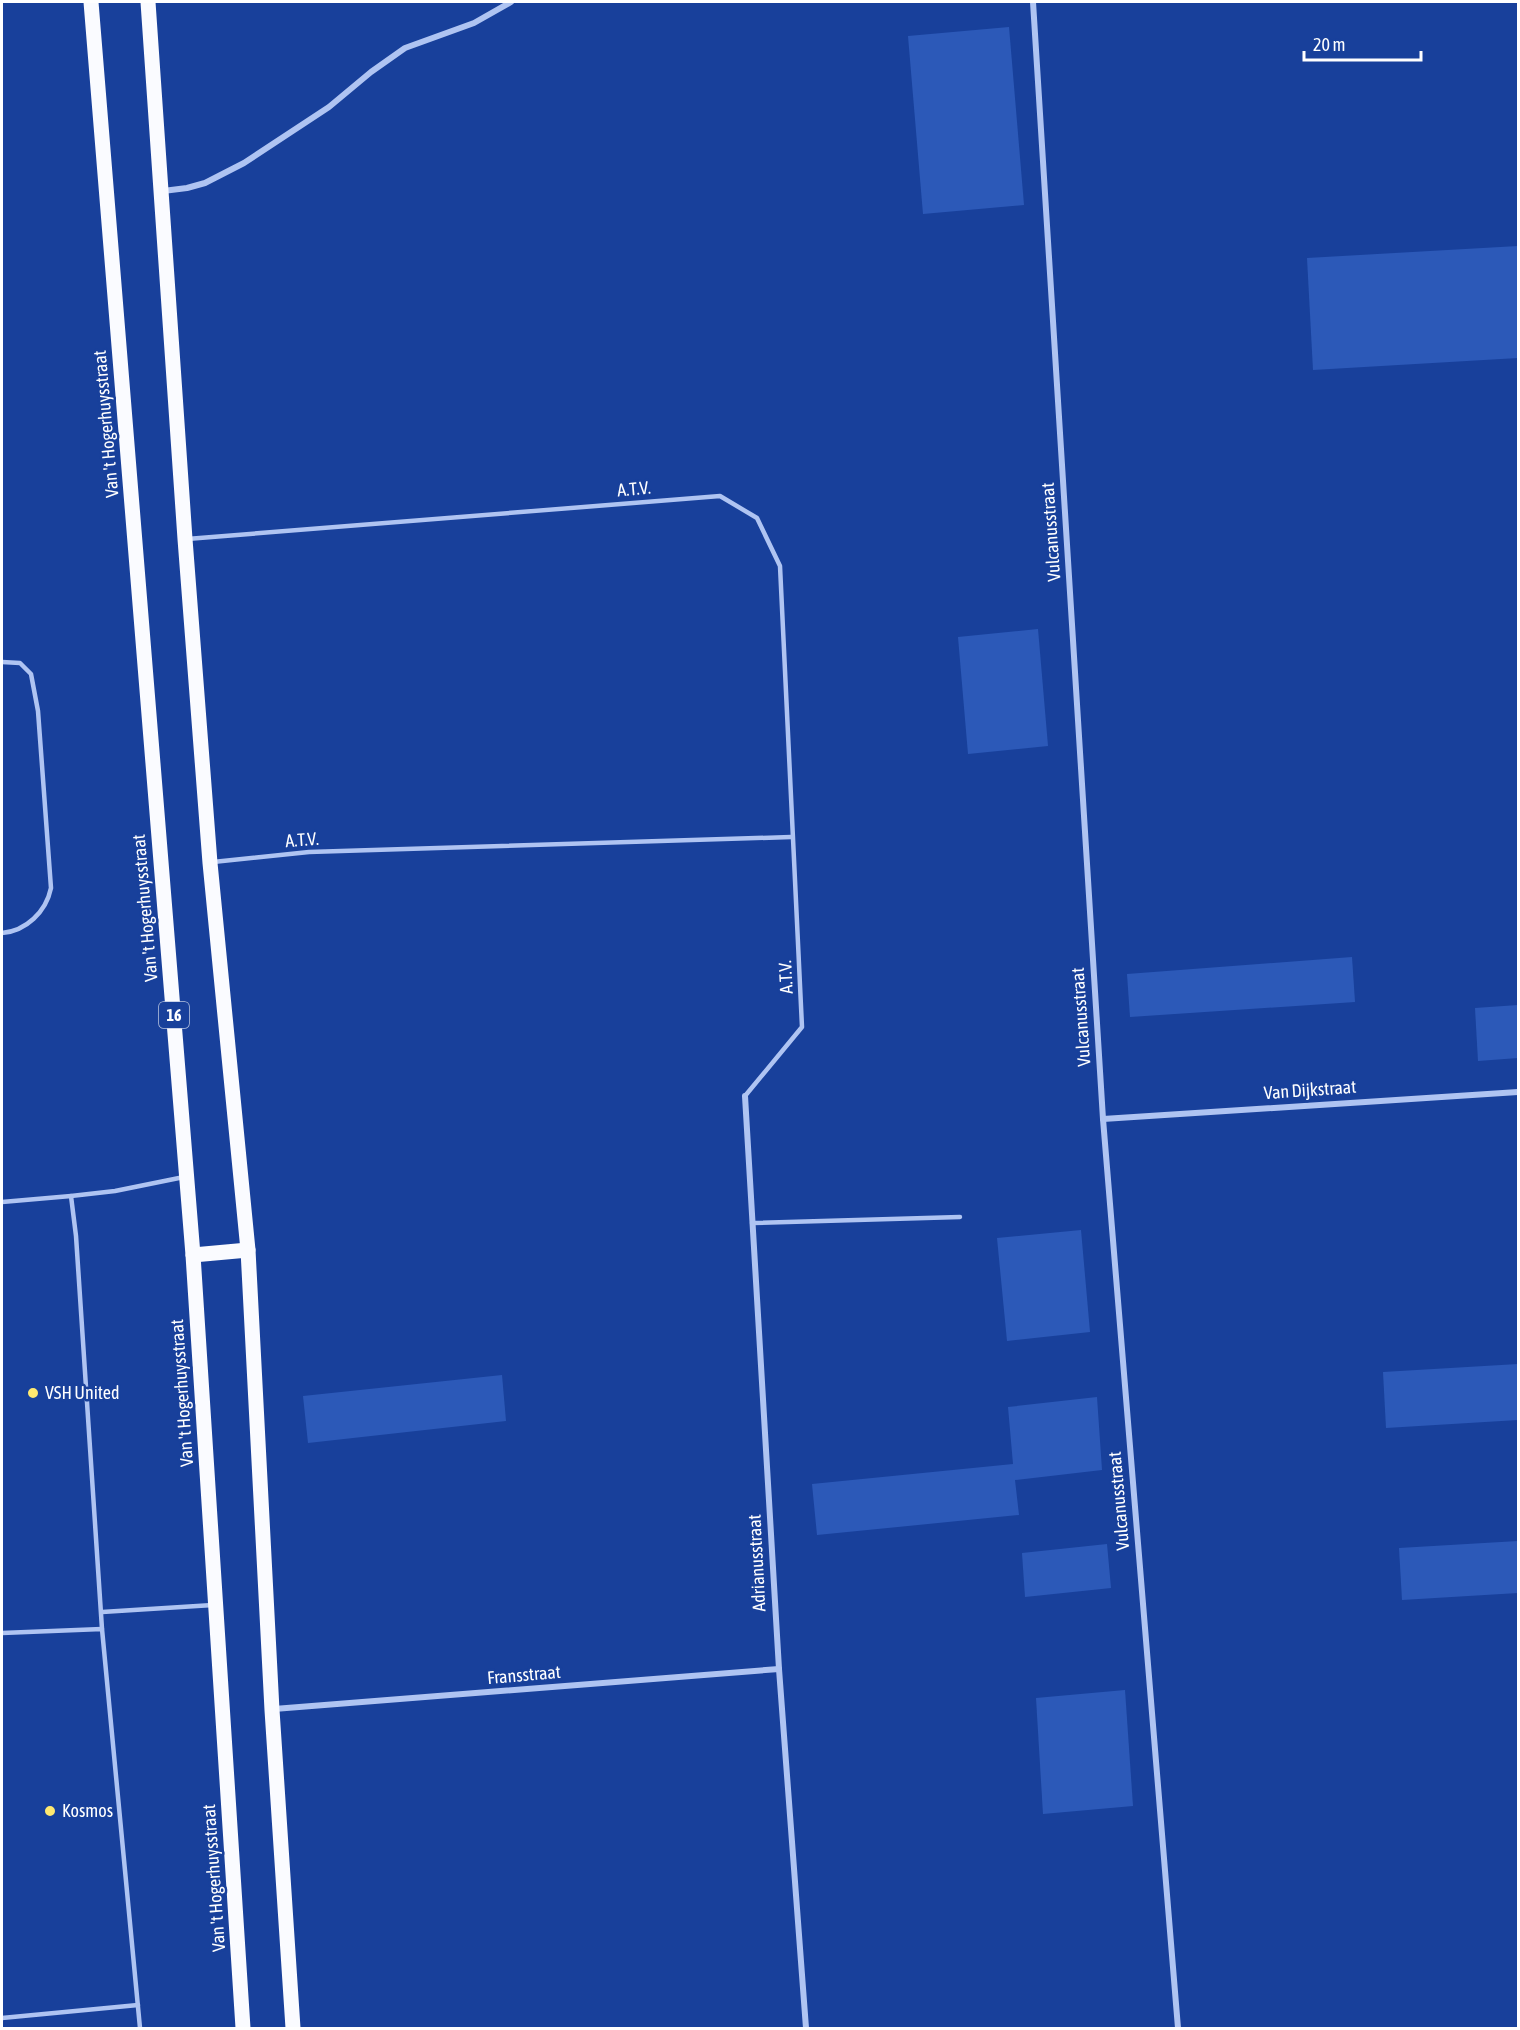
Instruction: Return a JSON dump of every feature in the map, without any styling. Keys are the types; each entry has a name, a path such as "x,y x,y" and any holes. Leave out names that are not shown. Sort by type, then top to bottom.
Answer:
{"main road":[{"name":"Van 't Hogerhuysstraat","path":"91,2 193,1255 243,2028"},
{"path":"148,2 210,863 248,1250 272,1710 293,2028"},
{"path":"193,1255 248,1250"}],"street":[{"path":"161,191 205,183 244,163 329,107 371,72 405,48 474,23 511,2"},
{"name":"Vulcanusstraat","path":"1033,2 1103,1119 1178,2028"},
{"name":"Van Dijkstraat","path":"1103,1119 1518,1092"},
{"name":"Adrianusstraat","path":"745,1096 778,1669 806,2028"},
{"name":"Fransstraat","path":"272,1710 778,1669"}],"lane":[{"name":"A.T.V.","path":"185,539 720,495 757,518 780,566 791,837 802,1027 745,1096"},
{"path":"2,662 20,663 31,674 38,711 51,888 49,900 30,923 14,932 2,933"},
{"name":"A.T.V.","path":"210,863 309,852 791,837"},
{"path":"2,1202 115,1191 187,1176"},
{"path":"71,1196 76,1236 102,1629 140,2028"},
{"path":"752,1223 960,1217"},
{"path":"102,1612 216,1605"},
{"path":"2,1633 102,1629"},
{"path":"2,2018 138,2005"}],"shaded area":[{"path":"1009,27 1024,205 923,214 908,36"},
{"path":"1518,246 1518,358 1313,370 1307,258"},
{"path":"1038,629 1048,746 968,754 958,637"},
{"path":"1352,957 1355,1002 1130,1017 1127,974"},
{"path":"1518,1005 1518,1058 1478,1061 1475,1008"},
{"path":"1081,1230 1090,1332 1007,1341 997,1238"},
{"path":"1518,1364 1518,1420 1386,1428 1383,1372"},
{"path":"502,1375 506,1421 308,1443 303,1396"},
{"path":"1097,1397 1102,1470 1015,1480 1019,1515 817,1535 812,1484 1013,1464 1008,1407"},
{"path":"1518,1541 1518,1593 1402,1600 1399,1548"},
{"path":"1107,1544 1111,1588 1025,1597 1022,1553"},
{"path":"1125,1690 1133,1806 1043,1814 1036,1698"}],"place":[{"name":"VSH United","path":"33,1393"},
{"name":"Kosmos","path":"50,1811"}]}
